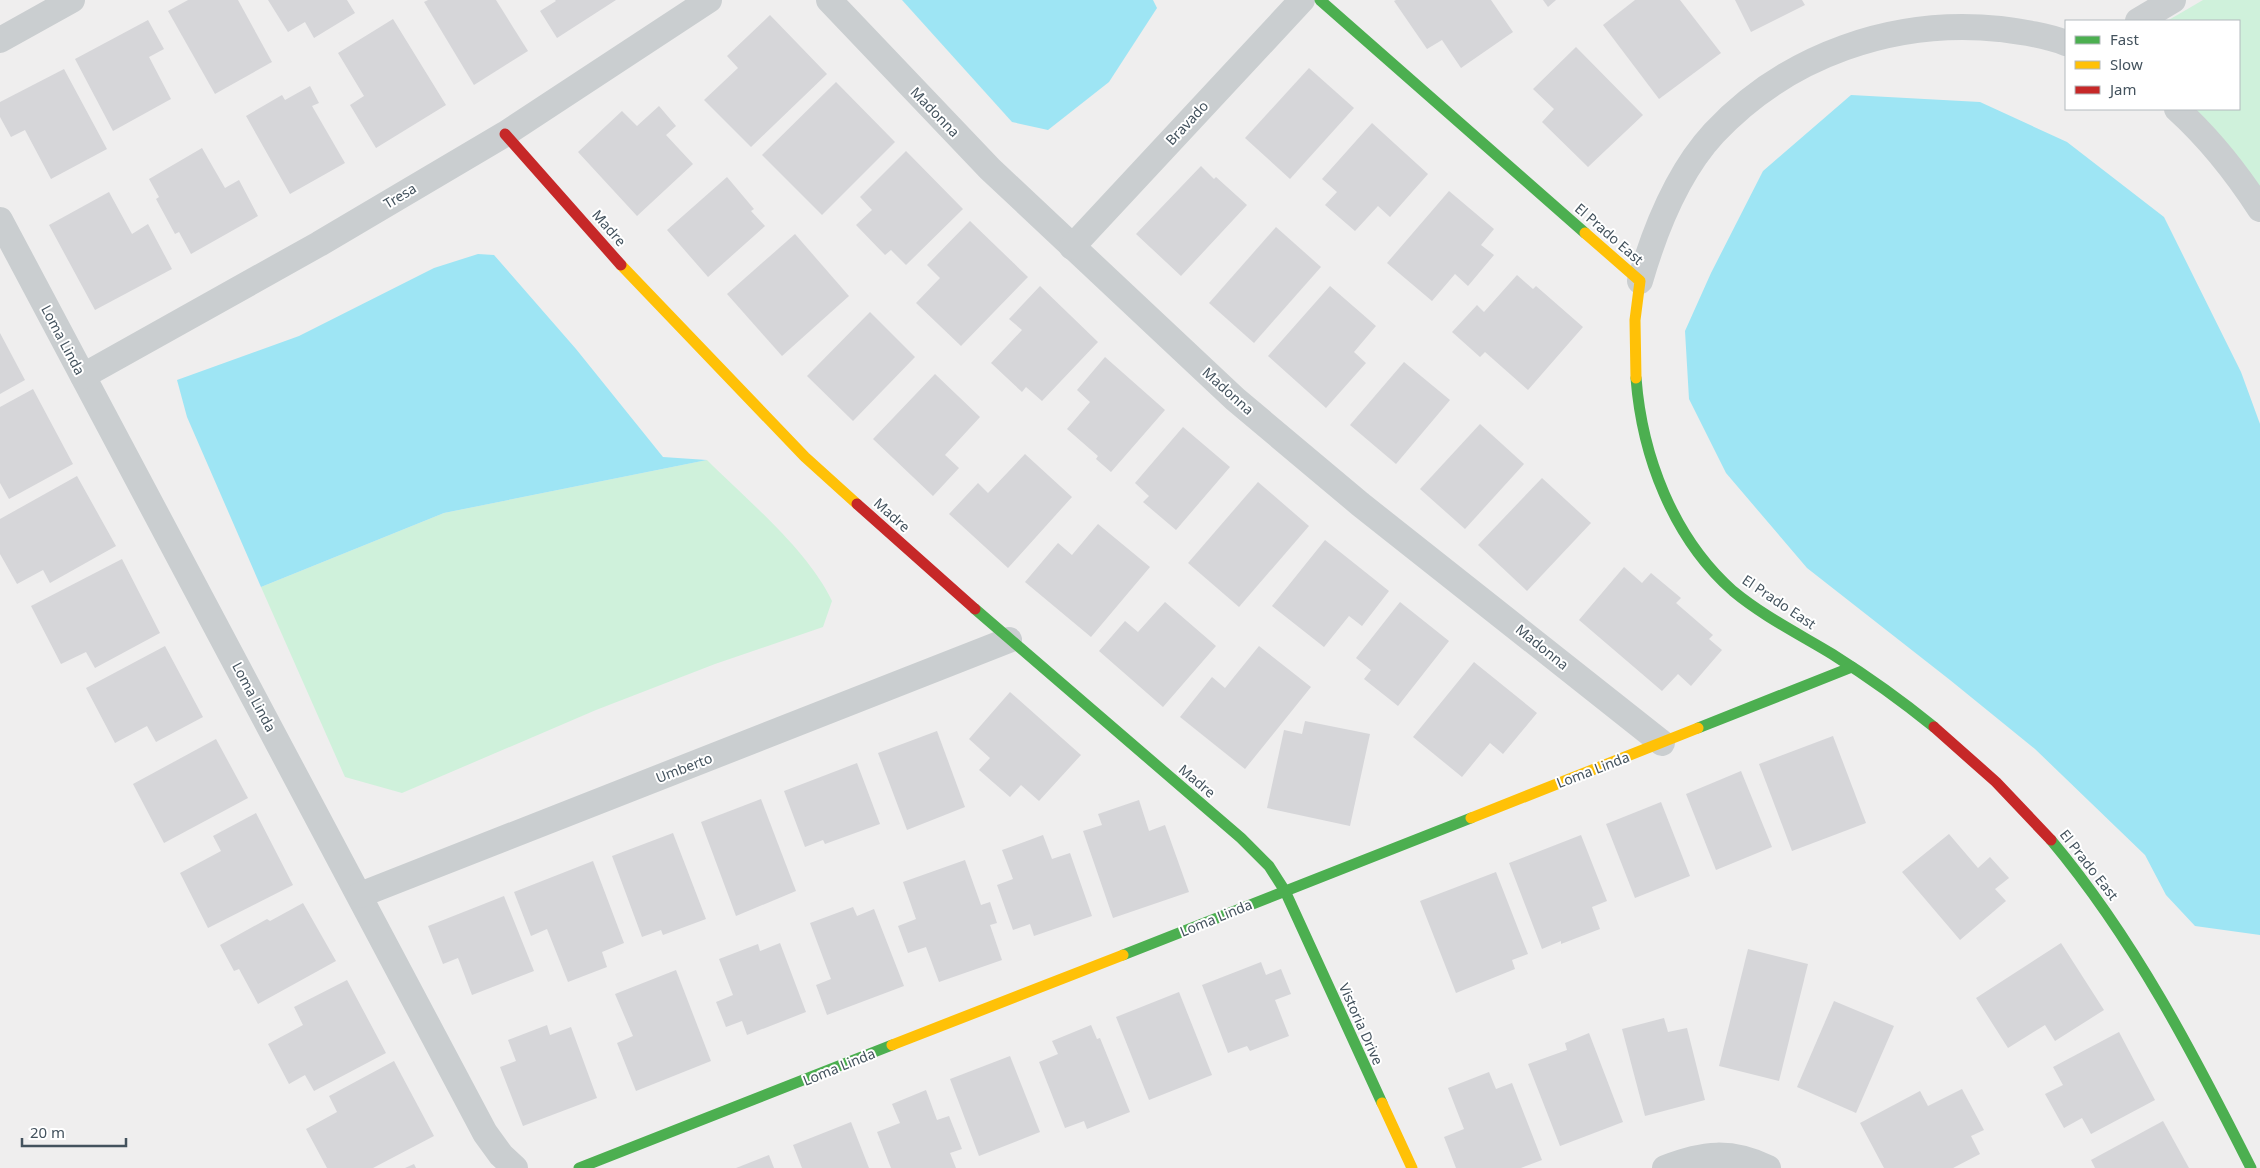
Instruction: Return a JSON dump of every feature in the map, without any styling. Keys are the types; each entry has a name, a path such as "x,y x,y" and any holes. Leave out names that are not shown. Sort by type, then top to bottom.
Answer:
{"street":[{"path":"0,40 72,0"},
{"name":"Tresa","path":"83,376 318,244 505,134 709,0"},
{"name":"Madonna","path":"829,0 990,169 1235,399 1360,504 1662,743"},
{"name":"Bravado","path":"1072,247 1302,0"},
{"name":"El Prado East","path":"1320,0 1640,281 1633,350 1639,411 1648,449 1675,515 1707,562 1718,576 1737,593 1852,667 1923,718 1987,773 2040,827 2081,877 2117,927 2182,1035 2251,1168"},
{"path":"2140,20 2173,0"},
{"path":"1640,281 1658,225 1683,176 1713,134 1751,98 1786,74 1822,56 1862,41 1916,29 1968,26 2022,32 2065,43"},
{"path":"2178,110 2203,133 2239,178 2260,210"},
{"name":"Madre","path":"505,134 633,279 805,457 1009,640 1241,838 1269,866 1285,891"},
{"name":"Loma Linda","path":"0,220 485,1133 501,1155 515,1168"},
{"name":"Umberto","path":"360,896 1009,640"},
{"name":"Loma Linda","path":"579,1168 1852,667"},
{"name":"Vistoria Drive","path":"1285,891 1412,1168"},
{"path":"1665,1168 1699,1157 1720,1155 1737,1156 1768,1168"}],"green space":[{"path":"2203,0 2260,0 2260,189 2197,110 2240,110 2240,20 2169,20"},
{"path":"707,460 776,526 808,563 832,601 823,627 715,664 596,710 402,793 345,777 261,587 444,513"}],"water":[{"path":"902,0 1153,0 1157,8 1109,82 1048,130 1012,122"},
{"path":"1851,95 1980,102 2067,142 2164,217 2241,372 2260,424 2260,935 2195,926 2166,895 2145,855 2035,749 1807,568 1726,473 1689,399 1685,331 1711,273 1763,171"},
{"path":"478,254 494,255 576,349 663,457 707,460 444,513 261,587 187,417 177,380 299,336 434,268"}],"building":[{"path":"188,0 238,0 272,62 215,94 168,11"},
{"path":"268,0 347,0 355,13 314,38 305,22 288,32"},
{"path":"428,0 496,0 528,51 474,85 424,2"},
{"path":"555,0 616,0 557,38 540,11"},
{"path":"1491,0 1513,32 1461,68 1442,40 1427,49 1394,1"},
{"path":"1543,0 1556,0 1548,7"},
{"path":"1635,0 1680,0 1721,53 1659,99 1603,25"},
{"path":"1735,0 1802,0 1805,5 1751,32"},
{"path":"770,15 827,74 751,147 704,100 738,68 727,56"},
{"path":"393,19 446,105 376,148 350,105 364,96 338,53"},
{"path":"148,20 164,49 149,57 171,99 113,131 75,59"},
{"path":"1576,47 1643,115 1588,167 1542,122 1554,109 1533,89"},
{"path":"1309,68 1354,108 1290,179 1245,138"},
{"path":"64,69 107,149 51,179 25,130 11,137 0,117 0,102"},
{"path":"836,82 895,142 822,215 762,155"},
{"path":"310,86 319,103 312,106 345,163 290,194 246,116 282,95 285,100"},
{"path":"659,106 676,126 666,135 693,164 637,216 578,152 622,111 637,126"},
{"path":"1372,123 1428,174 1390,217 1378,206 1355,231 1325,205 1337,192 1322,179"},
{"path":"202,148 225,188 239,180 258,216 191,254 179,232 175,234 156,199 159,197 149,179"},
{"path":"906,151 963,209 906,265 891,250 885,255 856,225 872,210 860,197"},
{"path":"1201,166 1214,179 1216,177 1247,205 1181,276 1136,234"},
{"path":"727,177 754,209 751,211 765,226 708,277 667,230"},
{"path":"1449,191 1494,229 1481,245 1494,255 1468,286 1455,274 1432,301 1387,263"},
{"path":"109,192 132,234 148,224 172,269 95,310 49,225"},
{"path":"970,221 1028,277 961,346 916,303 940,278 927,265"},
{"path":"1276,227 1321,267 1254,343 1209,303"},
{"path":"795,234 849,296 782,356 727,294"},
{"path":"1517,275 1533,289 1536,286 1583,327 1528,390 1485,352 1480,357 1452,332 1477,305 1484,312"},
{"path":"1040,286 1098,342 1042,401 1026,387 1022,392 991,363 1022,330 1009,319"},
{"path":"1330,286 1376,326 1354,352 1366,363 1326,408 1268,356"},
{"path":"870,312 915,357 853,421 807,376"},
{"path":"0,333 25,380 0,394"},
{"path":"1105,357 1165,410 1111,472 1096,459 1098,456 1067,429 1090,402 1077,390"},
{"path":"1404,362 1450,400 1396,464 1350,425"},
{"path":"935,374 980,417 945,455 959,468 933,496 873,439"},
{"path":"33,389 73,464 9,499 0,483 0,407"},
{"path":"1480,424 1524,464 1465,529 1420,489"},
{"path":"1183,427 1230,467 1176,530 1143,502 1149,496 1135,483"},
{"path":"1025,454 1072,497 1008,568 949,514 978,483 988,493"},
{"path":"77,476 116,546 50,583 43,570 17,584 0,554 0,519"},
{"path":"1542,478 1591,523 1527,591 1478,545"},
{"path":"1258,482 1309,526 1239,607 1188,563"},
{"path":"1098,524 1150,567 1091,637 1025,582 1058,543 1072,555"},
{"path":"1325,540 1389,591 1362,626 1349,616 1324,647 1272,606"},
{"path":"122,559 160,633 95,668 86,652 61,664 31,606"},
{"path":"1624,567 1642,583 1651,573 1681,598 1676,603 1713,635 1709,639 1722,650 1691,686 1678,674 1662,691 1579,620"},
{"path":"1165,602 1216,646 1163,707 1099,651 1125,621 1138,632"},
{"path":"1400,602 1449,641 1398,706 1364,679 1371,670 1356,658"},
{"path":"165,646 203,717 156,742 147,726 115,743 86,688"},
{"path":"1259,646 1311,687 1245,769 1180,717 1212,677 1225,688"},
{"path":"1474,662 1537,713 1503,754 1490,743 1462,777 1413,737"},
{"path":"1010,692 1081,755 1039,801 1021,785 1010,797 979,770 990,758 969,739"},
{"path":"1305,721 1370,734 1350,826 1267,808 1284,730 1302,734"},
{"path":"937,731 965,807 907,830 878,753"},
{"path":"1833,736 1866,823 1792,851 1759,764"},
{"path":"216,739 248,798 164,843 133,784"},
{"path":"857,763 880,824 825,844 823,840 805,847 784,791"},
{"path":"1741,771 1772,847 1716,870 1686,794"},
{"path":"761,799 796,891 736,916 701,822"},
{"path":"1139,800 1149,831 1165,825 1189,892 1113,918 1083,831 1102,825 1098,814"},
{"path":"1661,802 1690,876 1635,898 1606,824"},
{"path":"256,813 293,885 208,928 180,873 221,851 213,836"},
{"path":"673,833 706,919 663,935 661,930 642,937 612,856"},
{"path":"1949,834 1978,868 1990,857 2009,878 1995,889 2006,901 1960,940 1902,872"},
{"path":"1043,835 1052,859 1070,853 1092,916 1034,936 1030,924 1013,930 997,885 1013,879 1002,850"},
{"path":"1581,835 1607,901 1592,907 1600,929 1542,949 1509,863"},
{"path":"965,860 981,905 990,902 997,923 990,925 1002,960 939,982 926,947 908,953 898,926 916,919 903,882"},
{"path":"593,861 624,943 602,952 607,967 568,982 547,929 531,936 514,892"},
{"path":"1496,872 1528,954 1512,960 1515,969 1456,993 1420,901"},
{"path":"504,896 534,971 472,995 458,958 443,964 428,926"},
{"path":"303,903 336,961 258,1004 239,969 234,971 220,945 267,919 270,921"},
{"path":"853,907 857,916 874,909 904,986 827,1015 816,985 831,979 810,923"},
{"path":"780,943 806,1012 747,1035 742,1021 726,1027 716,1002 733,995 719,959 758,944 760,951"},
{"path":"2061,943 2104,1010 2055,1041 2045,1025 2008,1048 1976,998"},
{"path":"1748,949 1808,964 1779,1081 1719,1066"},
{"path":"1261,962 1266,975 1281,969 1291,994 1275,1000 1289,1036 1250,1051 1247,1046 1228,1053 1202,985"},
{"path":"676,970 711,1061 636,1091 617,1043 633,1036 615,994"},
{"path":"347,980 386,1053 314,1091 305,1075 289,1084 268,1044 303,1025 294,1007"},
{"path":"1179,992 1212,1075 1149,1100 1116,1017"},
{"path":"1834,1001 1894,1026 1856,1113 1797,1087"},
{"path":"1664,1018 1668,1032 1687,1028 1705,1100 1645,1116 1622,1029"},
{"path":"547,1025 550,1035 571,1027 597,1098 523,1126 500,1067 516,1061 508,1040"},
{"path":"1091,1025 1097,1039 1100,1038 1130,1112 1087,1129 1084,1121 1065,1128 1039,1062 1058,1054 1052,1041"},
{"path":"2119,1032 2155,1100 2091,1134 2082,1118 2064,1128 2045,1094 2063,1085 2053,1067"},
{"path":"1589,1033 1623,1122 1560,1146 1528,1064 1567,1050 1565,1043"},
{"path":"1010,1056 1040,1132 979,1156 950,1079"},
{"path":"394,1061 434,1136 373,1168 327,1168 306,1129 337,1112 329,1096"},
{"path":"1489,1072 1496,1089 1512,1083 1542,1160 1521,1168 1456,1168 1444,1137 1464,1129 1448,1088"},
{"path":"1962,1089 1984,1130 1971,1136 1980,1154 1953,1168 1884,1168 1860,1123 1920,1091 1928,1106"},
{"path":"926,1090 937,1120 949,1116 962,1149 950,1153 956,1168 891,1168 877,1132 900,1123 892,1104"},
{"path":"2163,1121 2189,1168 2095,1168 2091,1160"},
{"path":"851,1122 869,1168 802,1168 793,1145"},
{"path":"769,1155 774,1168 736,1168"},
{"path":"414,1164 416,1168 405,1168"}],"traffic: fast":[{"path":"1320,0 1585,233"},
{"path":"1636,378 1645,437 1664,494 1693,546 1712,570 1733,591 1756,609 1858,671 1934,727"},
{"path":"975,609 1241,838 1269,866 1285,891 1382,1103"},
{"path":"1698,728 1852,667"},
{"path":"1123,955 1471,818"},
{"path":"2051,840 2081,878 2135,957 2184,1040 2251,1168"},
{"path":"579,1168 892,1045"}],"traffic: slow":[{"path":"1585,233 1640,281 1635,320 1636,378"},
{"path":"621,265 805,457 857,504"},
{"path":"1471,818 1698,728"},
{"path":"892,1045 1123,955"},
{"path":"1382,1103 1412,1168"}],"traffic: jam":[{"path":"505,134 621,265"},
{"path":"857,504 975,609"},
{"path":"1934,727 1996,782 2051,840"}]}
